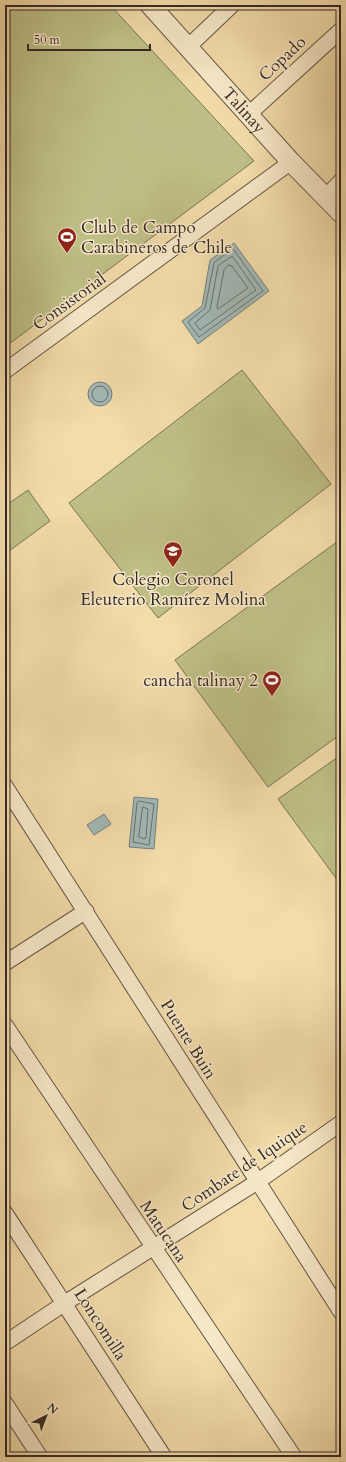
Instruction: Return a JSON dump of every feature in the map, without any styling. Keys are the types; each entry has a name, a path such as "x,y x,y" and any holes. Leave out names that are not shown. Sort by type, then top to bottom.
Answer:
{"street":[{"name":"Talinay","path":"150,5 291,162 341,213"},
{"path":"188,47 232,5"},
{"name":"Copado","path":"249,114 341,30"},
{"name":"Consistorial","path":"5,371 291,162"},
{"path":"326,197 341,181"},
{"name":"Puente Buin","path":"5,786 341,1312"},
{"path":"5,964 86,911"},
{"name":"Matucana","path":"5,1025 153,1249 294,1457"},
{"name":"Combate de Iquique","path":"5,1343 65,1303 153,1249 257,1182 341,1123"},
{"name":"Loncomilla","path":"5,1214 65,1303 164,1457"},
{"path":"5,1403 40,1457"}],"green space":[{"name":"Club de Campo Carabineros de Chile","path":"5,5 110,5 254,161 5,347"},
{"path":"242,370 331,484 158,618 69,503"},
{"path":"28,490 50,521 5,554 5,506"},
{"name":"cancha talinay 2","path":"341,539 341,734 268,787 175,660"},
{"path":"341,755 341,885 278,799"}],"water":[{"path":"234,243 269,291 198,344 182,321 202,306 210,260"},
{"path":"100,382 108,386 112,394 108,402 100,406 92,402 88,394 92,386"},
{"path":"134,797 158,799 154,849 129,847"},
{"path":"104,814 111,824 94,835 87,825"}],"place":[{"name":"Club de Campo Carabineros de Chile","path":"67,254"},
{"name":"Colegio Coronel Eleuterio Ramírez Molina","path":"173,568"},
{"name":"cancha talinay 2","path":"272,697"}]}
